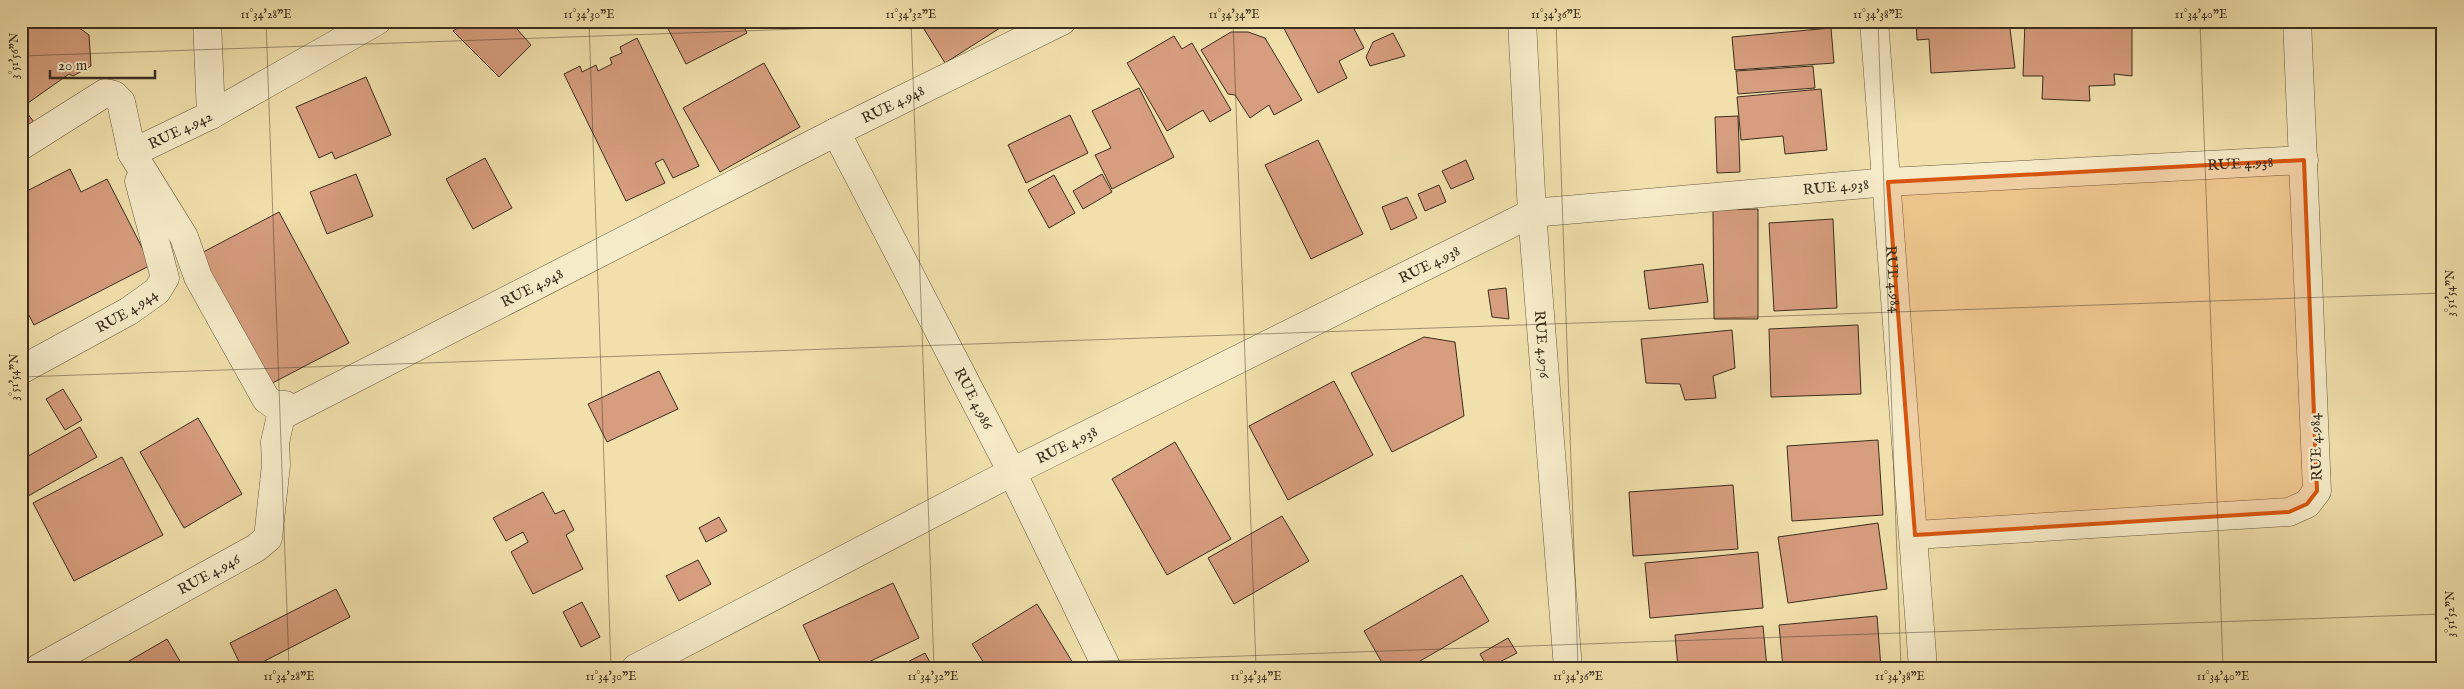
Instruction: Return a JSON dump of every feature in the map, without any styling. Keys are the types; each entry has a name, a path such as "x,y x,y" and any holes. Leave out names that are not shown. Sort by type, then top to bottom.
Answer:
{"street":[{"path":"207,21 211,116"},
{"name":"RUE 4.942","path":"21,146 105,93 114,95 121,102 132,153 211,116 377,21"},
{"name":"RUE 4.948","path":"282,416 836,132 1062,21"},
{"name":"RUE 4.976","path":"1522,21 1532,213 1568,668"},
{"name":"RUE 4.984","path":"1874,21 1888,182 1923,668"},
{"name":"RUE 4.984","path":"1914,536 2288,512 2307,504 2317,491 2297,21"},
{"name":"RUE 4.986","path":"836,132 1012,472 1107,668"},
{"path":"132,153 184,237 198,276 266,399 274,404 284,405 282,416"},
{"name":"RUE 4.944","path":"21,370 129,311 157,291 165,278 132,153"},
{"name":"RUE 4.938","path":"636,668 1012,472 1532,213 1888,182 2304,160"},
{"name":"RUE 4.946","path":"39,668 247,553 268,538 276,465 275,442 282,416"}],"highlighted area":[{"path":"2304,160 2317,491 2307,504 2289,512 1915,535 1888,182"}],"building":[{"path":"21,21 90,21 78,27 89,35 91,66 73,76 69,74 28,103 21,95"},
{"path":"468,21 510,21 531,45 499,77 453,31"},
{"path":"664,21 741,21 747,33 686,64"},
{"path":"919,21 1011,21 945,63"},
{"path":"1280,21 1350,21 1364,48 1339,61 1347,78 1318,93"},
{"path":"1916,21 2009,21 2015,68 1931,73 1929,39 1917,40"},
{"path":"2025,21 2132,21 2132,76 2114,74 2115,85 2089,86 2090,101 2042,99 2043,76 2023,76"},
{"path":"1831,28 1834,63 1735,70 1732,37"},
{"path":"1231,32 1248,32 1265,38 1302,100 1274,115 1269,105 1250,118 1235,95 1228,94 1201,50"},
{"path":"1393,33 1405,56 1370,66 1366,57 1373,42"},
{"path":"1174,36 1182,49 1192,43 1231,110 1210,122 1203,110 1167,131 1127,63"},
{"path":"637,38 699,166 673,178 663,159 655,163 665,183 626,201 564,74 580,66 582,72 596,65 598,71 612,64 610,58 622,53 620,47"},
{"path":"764,63 800,127 720,172 683,108"},
{"path":"1813,66 1815,88 1738,94 1736,71"},
{"path":"366,77 391,135 335,159 332,152 319,158 296,107"},
{"path":"1139,88 1174,157 1112,189 1095,155 1111,148 1092,111"},
{"path":"1821,89 1827,150 1785,154 1783,136 1741,140 1737,97"},
{"path":"21,105 37,126 21,136"},
{"path":"1070,115 1088,153 1026,183 1008,145"},
{"path":"1738,116 1740,172 1717,173 1715,117"},
{"path":"1318,140 1363,234 1311,259 1265,165"},
{"path":"485,158 512,208 473,229 446,179"},
{"path":"1466,160 1474,179 1451,189 1442,171"},
{"path":"70,169 81,192 107,179 151,265 34,325 21,300 21,194"},
{"path":"356,174 373,216 327,234 310,192"},
{"path":"1102,174 1112,192 1083,209 1073,191"},
{"path":"1054,175 1075,213 1049,228 1028,190"},
{"path":"1439,185 1446,202 1425,211 1418,194"},
{"path":"1407,197 1417,218 1391,230 1382,207"},
{"path":"1758,209 1758,319 1714,319 1713,210"},
{"path":"279,212 349,343 261,389 192,258"},
{"path":"1833,219 1837,308 1774,311 1769,223"},
{"path":"1703,264 1708,302 1649,309 1644,271"},
{"path":"1506,288 1509,319 1492,317 1488,290"},
{"path":"1858,325 1861,394 1771,397 1769,329"},
{"path":"1732,330 1735,368 1713,376 1716,398 1685,400 1680,384 1646,383 1641,339"},
{"path":"1424,337 1455,342 1464,416 1392,452 1351,373"},
{"path":"659,371 678,409 607,442 588,404"},
{"path":"1334,381 1373,455 1288,500 1249,426"},
{"path":"63,389 82,420 65,430 46,399"},
{"path":"198,418 242,494 184,528 140,452"},
{"path":"80,427 97,457 21,500 21,460"},
{"path":"1878,440 1883,515 1792,521 1787,446"},
{"path":"1175,442 1231,539 1167,575 1112,479"},
{"path":"122,457 163,535 74,581 33,503"},
{"path":"1733,485 1738,549 1633,556 1629,492"},
{"path":"543,492 555,514 564,510 574,530 566,535 583,569 533,594 511,552 528,542 523,532 506,541 493,518"},
{"path":"1282,516 1309,561 1234,604 1208,558"},
{"path":"719,517 727,531 706,542 699,528"},
{"path":"1878,523 1887,589 1788,603 1778,537"},
{"path":"1758,552 1763,608 1650,618 1645,563"},
{"path":"698,560 711,584 679,601 666,576"},
{"path":"1462,575 1489,621 1408,668 1385,668 1364,631"},
{"path":"893,583 919,638 856,668 823,668 803,625"},
{"path":"336,589 350,617 251,668 242,668 230,643"},
{"path":"582,602 600,637 581,647 563,612"},
{"path":"1037,604 1076,668 987,668 972,644"},
{"path":"1877,616 1881,668 1783,668 1779,625"},
{"path":"1763,626 1767,668 1678,668 1675,635"},
{"path":"1508,638 1517,653 1488,668 1480,654"},
{"path":"167,639 184,668 117,668"},
{"path":"925,653 933,668 896,668"}]}
